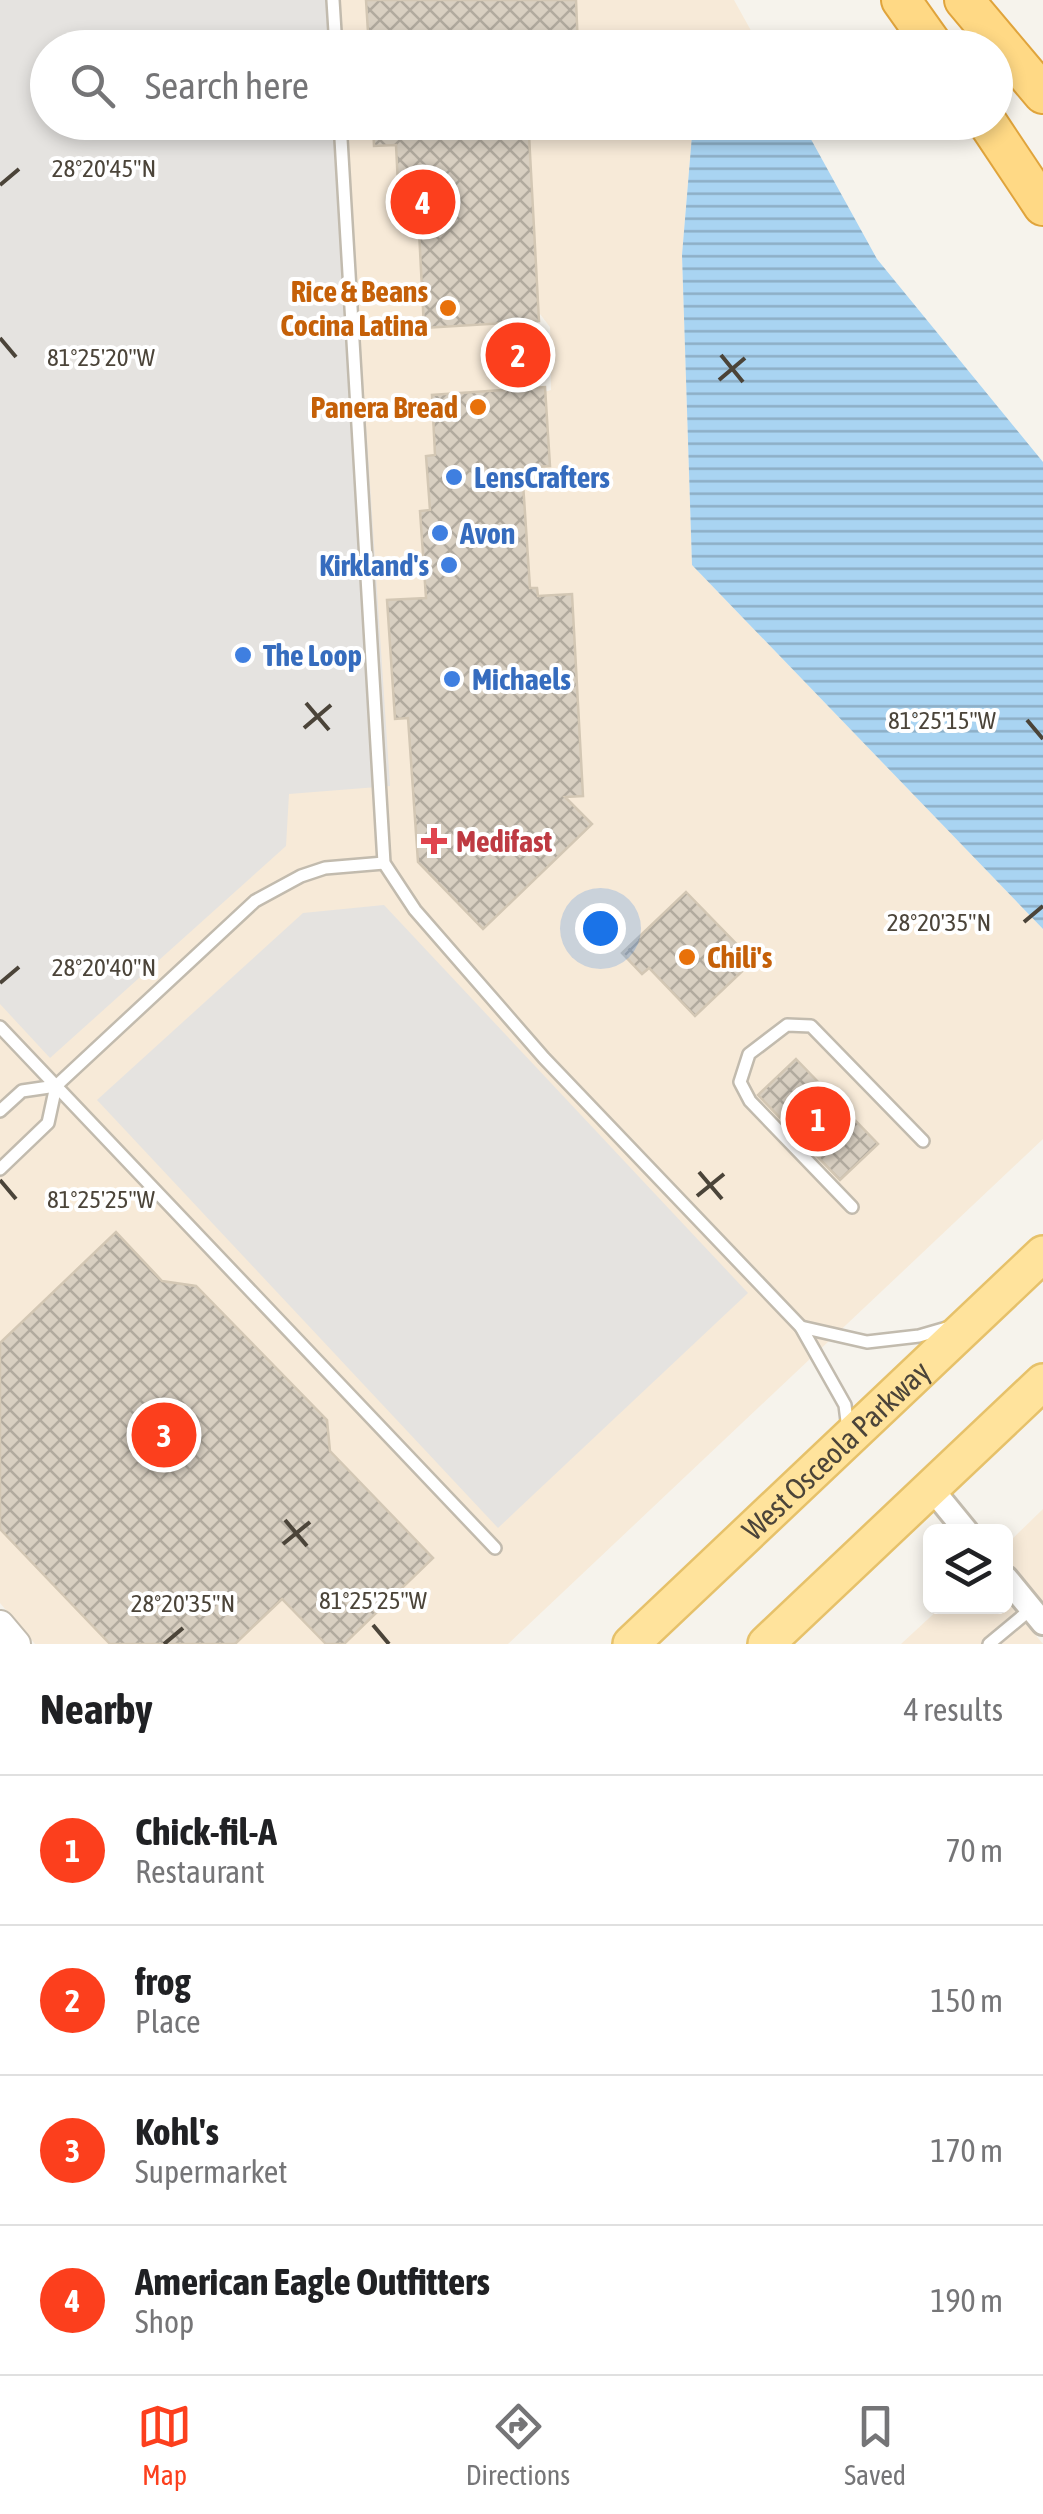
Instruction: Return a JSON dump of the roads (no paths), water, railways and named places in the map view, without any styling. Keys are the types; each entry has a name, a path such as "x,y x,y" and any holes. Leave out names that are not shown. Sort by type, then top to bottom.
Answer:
{"highway":[{"path":"902,0 922,30"},
{"path":"964,0 989,30"},
{"path":"1013,58 1043,94"},
{"path":"999,140 1043,206"}],"main road":[{"name":"West Osceola Parkway","path":"631,1644 1043,1254"},
{"path":"766,1644 1043,1382"}],"street":[{"path":"930,1488 959,1524"},
{"path":"1013,1587 1037,1616"},
{"path":"0,1625 16,1644"}],"lane":[{"path":"334,0 335,30"},
{"path":"341,140 384,863 414,910 531,1044 801,1327 845,1405 849,1436"},
{"path":"0,1168 48,1122 56,1086 255,900 325,868 384,863"},
{"path":"852,1207 750,1101 740,1082 749,1054 788,1025 811,1026 923,1141"},
{"path":"0,1027 495,1548"},
{"path":"0,1112 22,1091 56,1086"},
{"path":"801,1327 867,1342 920,1336 974,1320"},
{"path":"989,1644 1037,1616"}],"water":[{"path":"692,140 811,140 877,259 1043,462 1043,929 692,565 682,255"}],"place":[{"name":"American Eagle Outfitters","path":"423,202"},
{"name":"Rice & Beans Cocina Latina","path":"448,308"},
{"name":"frog","path":"518,355"},
{"name":"Panera Bread","path":"478,407"},
{"name":"LensCrafters","path":"454,477"},
{"name":"Avon","path":"440,533"},
{"name":"Kirkland's","path":"449,565"},
{"name":"The Loop","path":"243,655"},
{"name":"Michaels","path":"452,679"},
{"name":"Medifast","path":"434,841"},
{"name":"Chili's","path":"687,957"},
{"name":"Chick-fil-A","path":"818,1119"},
{"name":"Kohl's","path":"164,1435"}]}
